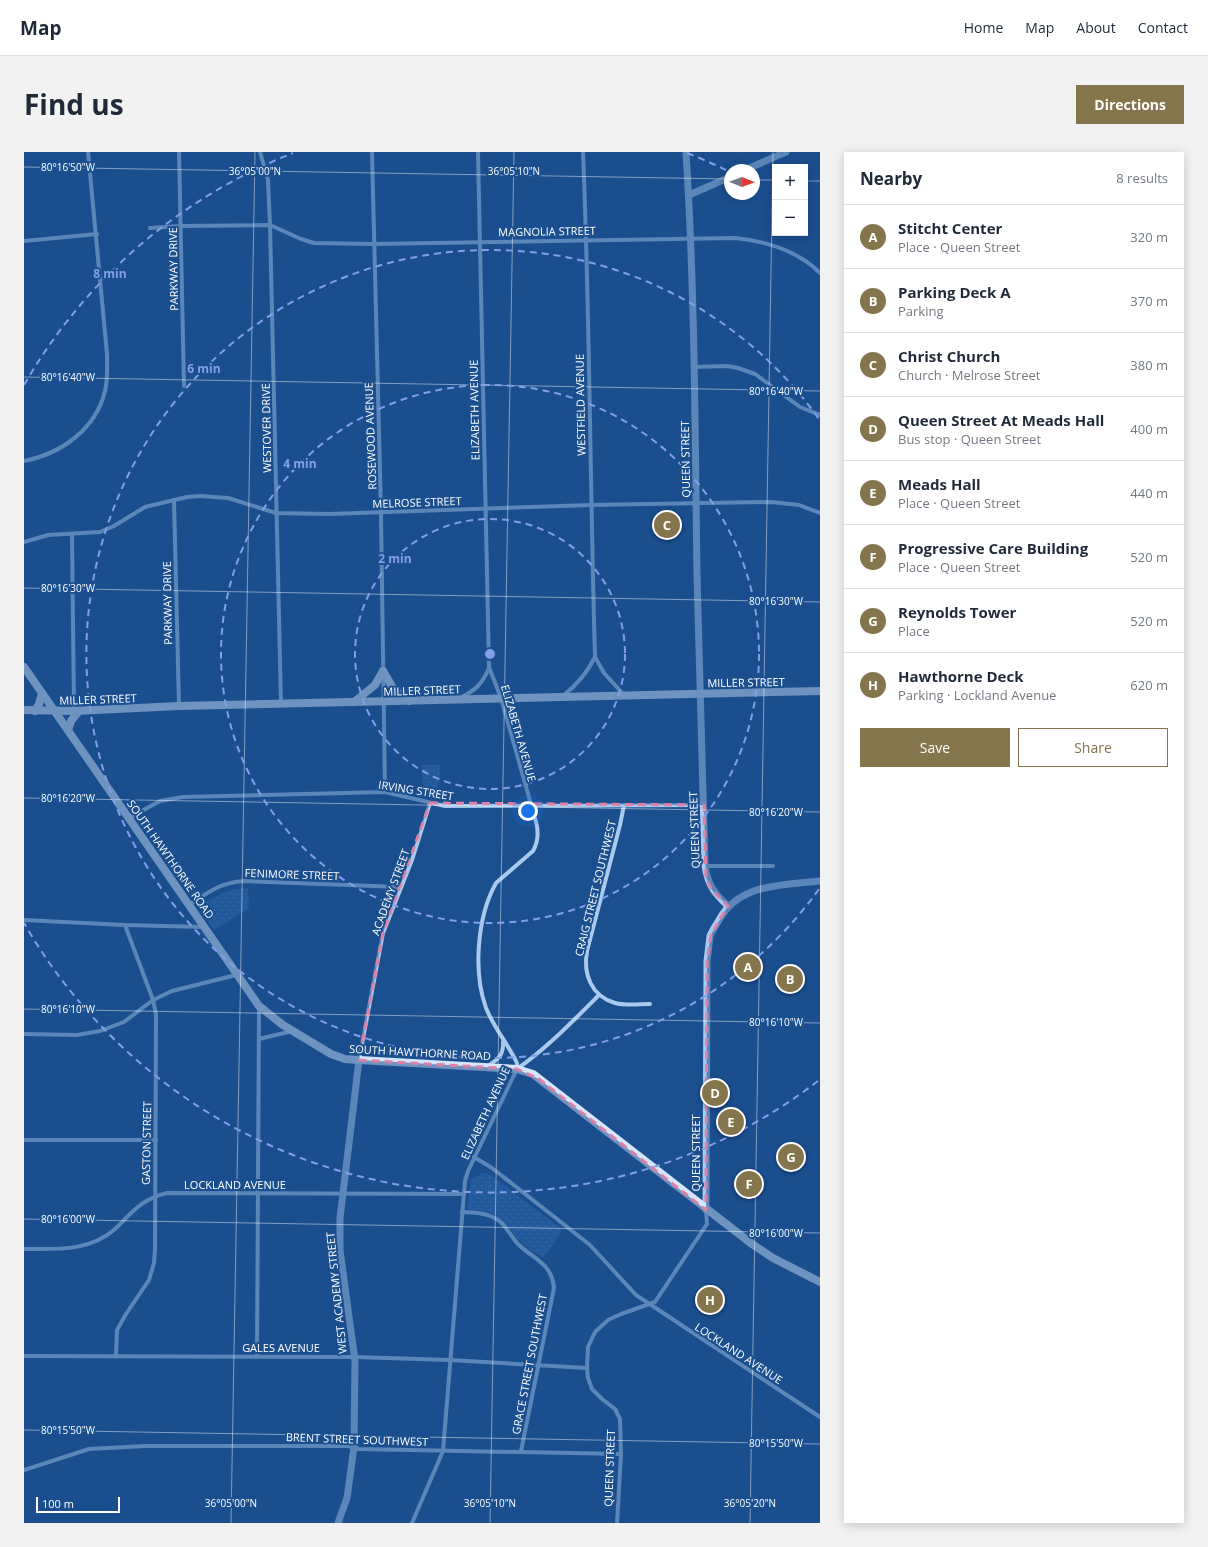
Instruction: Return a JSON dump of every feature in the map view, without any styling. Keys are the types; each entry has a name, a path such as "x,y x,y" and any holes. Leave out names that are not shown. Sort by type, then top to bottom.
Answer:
{"main road":[{"name":"SOUTH HAWTHORNE ROAD","path":"24,667 236,975 259,1006 292,1031 331,1054 345,1059 517,1069 532,1074 706,1210 762,1251 820,1282"},
{"path":"383,671 393,688 409,701"},
{"path":"354,702 375,686 383,671"},
{"name":"MILLER STREET","path":"24,710 77,711 179,706 820,691"},
{"path":"35,711 42,693"},
{"path":"68,730 77,711"}],"street":[{"path":"24,461 47,454 68,444 76,438 87,427 96,414 105,393 108,373 107,354 97,234 88,152"},
{"name":"PARKWAY DRIVE","path":"178,152 184,386"},
{"name":"WESTOVER DRIVE","path":"260,152 268,180 270,224 281,704"},
{"name":"ROSEWOOD AVENUE","path":"372,152 381,513 385,792"},
{"name":"ELIZABETH AVENUE","path":"412,1523 443,1451 463,1194 468,1171 517,1069 515,1058 503,1040 486,1008 480,983 479,947 481,929 487,904 496,883 527,857 535,847 538,829 501,698 489,667 478,152"},
{"name":"WESTFIELD AVENUE","path":"583,152 586,239 590,505 595,657 604,673 625,696"},
{"name":"QUEEN STREET","path":"617,1523 621,1454 621,1424 619,1414 615,1409 592,1389 586,1368 588,1347 595,1332 608,1320 655,1302 707,1224 707,961 711,935 723,912 728,906 711,889 706,877 705,866 700,694 694,366 689,195 686,152"},
{"path":"759,164 786,152"},
{"path":"689,195 724,179"},
{"path":"150,228 270,224"},
{"name":"MAGNOLIA STREET","path":"270,224 301,239 314,243 374,244 586,239 735,238 760,241 777,247 798,258 820,273"},
{"path":"24,241 97,234"},
{"path":"694,366 732,367 755,374 796,405 820,415"},
{"name":"MELROSE STREET","path":"24,542 48,535 100,532 114,526 145,507 200,496 214,496 241,502 276,513 381,513 590,505 784,502 808,508 820,513"},
{"name":"PARKWAY DRIVE","path":"174,500 179,706"},
{"path":"72,534 77,711"},
{"path":"562,697 580,680 595,657"},
{"name":"ELIZABETH AVENUE","path":"457,700 470,693 482,682 489,667"},
{"name":"IRVING STREET","path":"129,818 160,801 183,797 385,792 445,806 704,805"},
{"name":"ACADEMY STREET","path":"359,1060 382,939 400,887 412,860 430,803"},
{"name":"CRAIG STREET SOUTHWEST","path":"599,995 587,978 585,961 624,805"},
{"path":"705,866 773,866"},
{"path":"728,906 745,893 769,886 820,881"},
{"name":"FENIMORE STREET","path":"189,905 219,886 237,882 400,887"},
{"path":"24,920 204,927"},
{"name":"GASTON STREET","path":"116,1356 116,1337 120,1323 145,1287 152,1273 155,1250 156,1014 153,1000 126,925"},
{"path":"24,1034 77,1035 100,1031 124,1022 153,1000 172,991 236,975"},
{"path":"517,1069 531,1059 571,1024 599,995 616,1003 650,1004"},
{"path":"257,1356 259,1006"},
{"path":"259,1039 292,1031"},
{"path":"485,1067 501,1056 504,1050 503,1040"},
{"name":"WEST ACADEMY STREET","path":"338,1523 347,1498 354,1447 354,1357 340,1250 340,1218 359,1060"},
{"path":"24,1140 156,1140"},
{"name":"LOCKLAND AVENUE","path":"474,1158 492,1168 590,1246 636,1295 820,1417"},
{"name":"LOCKLAND AVENUE","path":"24,1249 70,1249 93,1242 114,1229 137,1206 155,1196 166,1193 463,1194"},
{"name":"GRACE STREET SOUTHWEST","path":"462,1212 487,1215 499,1220 518,1244 544,1265 549,1271 553,1281 554,1288 521,1451"},
{"name":"GALES AVENUE","path":"24,1356 354,1357 450,1360 586,1368"},
{"name":"BRENT STREET SOUTHWEST","path":"24,1470 55,1461 82,1450 112,1447 348,1446 359,1448 443,1451 521,1451 621,1454"}],"highlighted area":[{"path":"430,803 704,805 706,877 711,889 728,906 711,935 707,961 706,1210 539,1079 517,1069 359,1060 383,933"}],"shaded area":[{"path":"422,765 440,765 440,782 438,782 438,788 423,788"},
{"path":"248,888 249,908 214,930 198,907 228,891"},
{"path":"482,1173 492,1176 563,1230 543,1258 521,1242 497,1216 486,1211 467,1209 471,1180"}],"place":[{"name":"Christ Church","path":"667,525"},
{"name":"Stitcht Center","path":"748,967"},
{"name":"Parking Deck A","path":"790,979"},
{"name":"Queen Street At Meads Hall","path":"715,1093"},
{"name":"Meads Hall","path":"731,1122"},
{"name":"Reynolds Tower","path":"791,1157"},
{"name":"Progressive Care Building","path":"749,1184"},
{"name":"Hawthorne Deck","path":"710,1300"}]}
